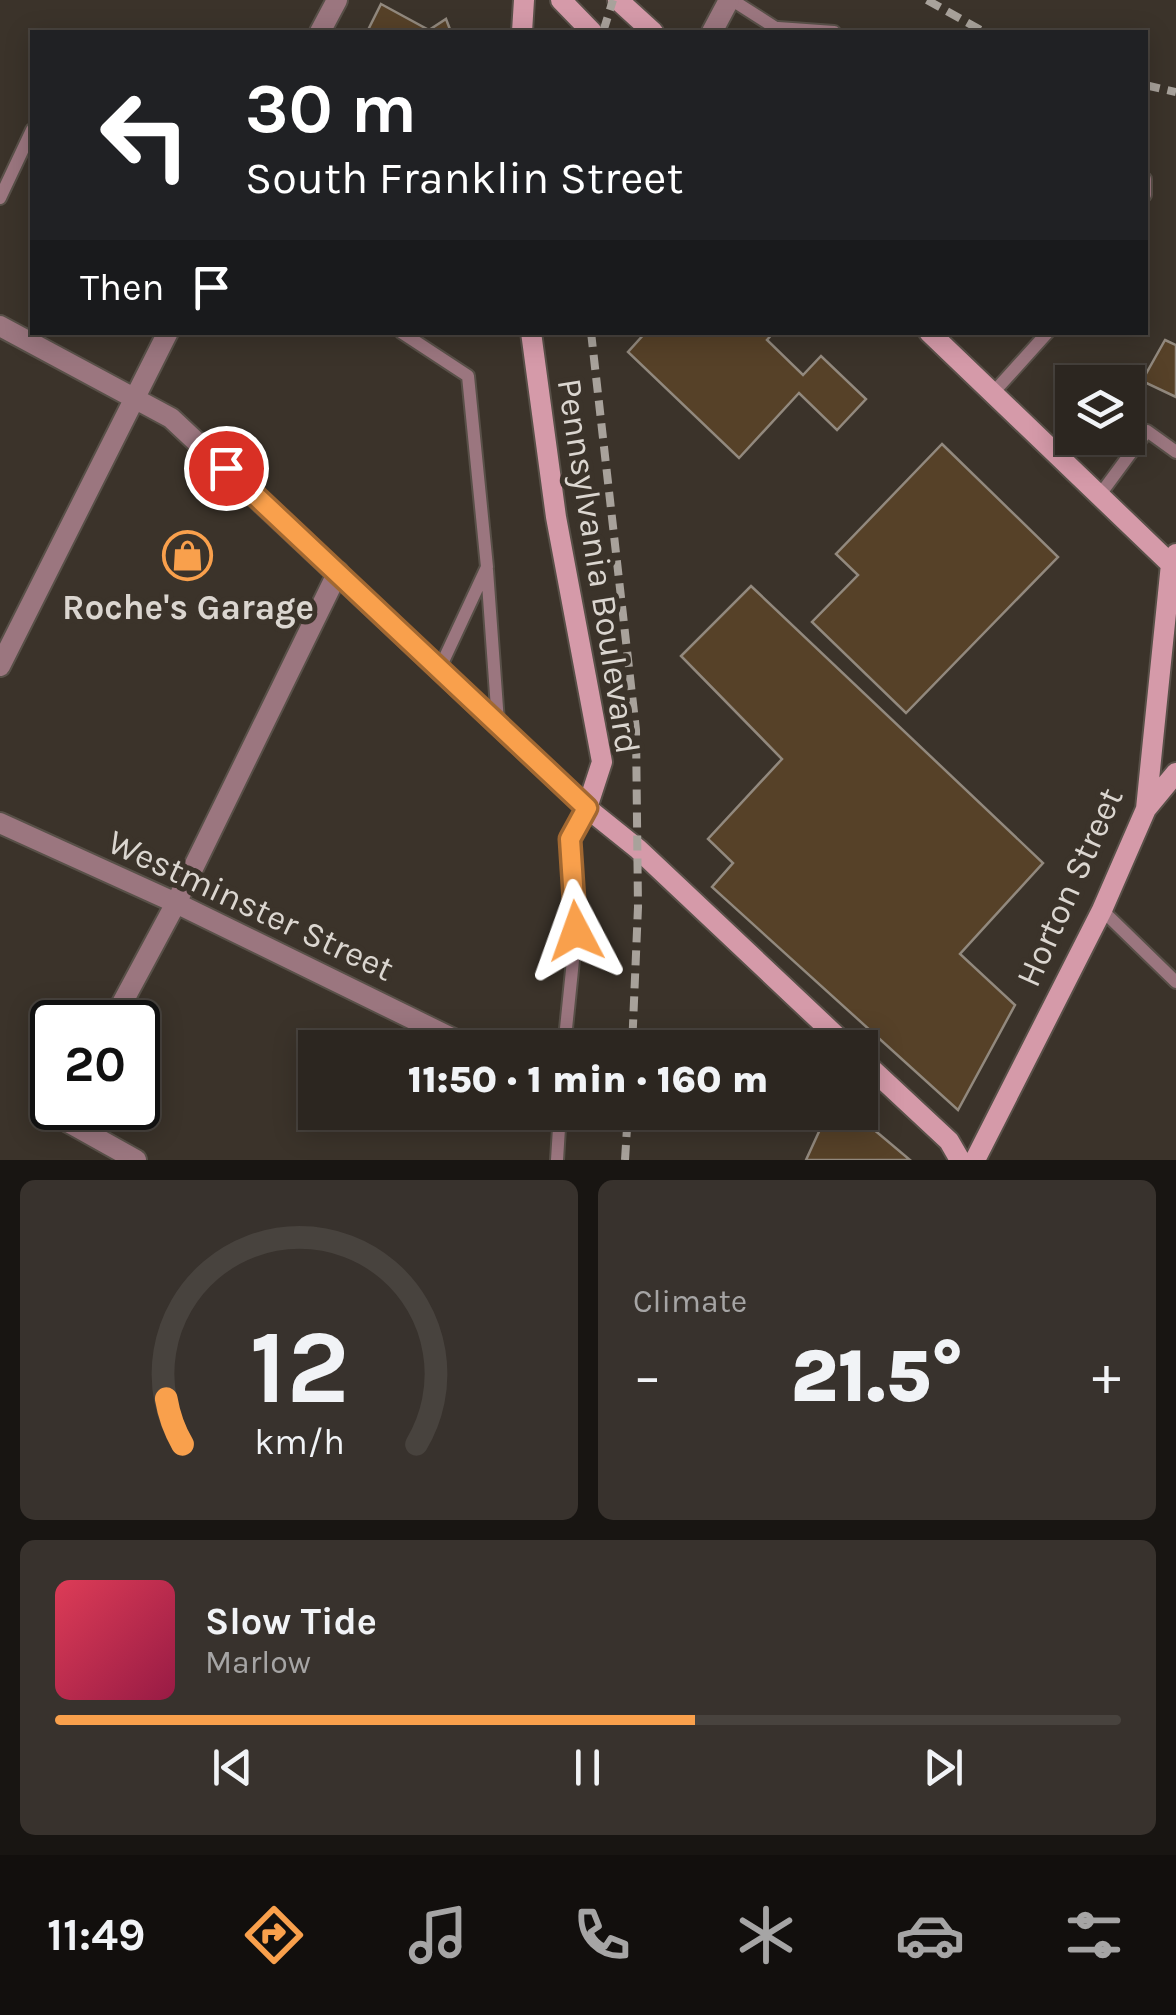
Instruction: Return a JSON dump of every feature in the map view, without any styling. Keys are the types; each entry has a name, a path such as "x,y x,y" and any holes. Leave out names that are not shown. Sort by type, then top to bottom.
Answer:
{"main road":[{"path":"522,30 524,0"},
{"path":"618,0 652,30"},
{"path":"570,12 590,30"},
{"name":"Pennsylvania Boulevard","path":"531,335 556,517 602,762 587,808"},
{"path":"931,335 1174,562"},
{"name":"Horton Street","path":"975,1160 1102,910 1146,810 1174,562"},
{"path":"1146,810 1176,773"},
{"path":"587,808 638,849 830,1030"},
{"path":"878,1075 949,1141 960,1160"}],"street":[{"path":"321,30 337,0"},
{"path":"713,30 730,0"},
{"path":"0,326 171,418 587,808"},
{"path":"0,666 166,335"},
{"path":"124,1000 176,903 338,572"},
{"name":"Westminster Street","path":"0,824 176,903 435,1030"},
{"path":"82,1130 136,1160"}],"lane":[{"path":"730,0 780,30"},
{"path":"0,198 30,134"},
{"path":"406,335 468,376 498,722"},
{"path":"992,394 1045,335"},
{"path":"1099,496 1147,431 1176,452"},
{"path":"440,670 487,567"},
{"path":"566,1030 576,931 570,839 587,808"},
{"path":"1102,910 1176,982"},
{"path":"557,1160 559,1130"}],"building":[{"path":"381,4 429,30 368,30"},
{"path":"446,19 450,30 429,30"},
{"path":"643,335 771,335 767,340 803,375 821,356 866,399 837,430 799,393 739,458 628,352"},
{"path":"1165,340 1176,345 1176,397 1145,382"},
{"path":"942,444 1058,557 906,713 812,622 858,575 836,554"},
{"path":"751,586 1043,863 960,954 1015,1005 958,1110 878,1037 878,1030 870,1030 712,887 733,863 708,839 782,759 681,656"},
{"path":"820,1130 874,1130 910,1160 806,1160"}],"railway":[{"path":"604,30 613,0"},
{"path":"927,0 980,30"},
{"path":"1148,86 1176,92"},
{"path":"591,335 636,730 638,907 633,1030"},
{"path":"625,1160 627,1130"}],"place":[{"name":"Roche's Garage","path":"188,555"}],"route":[{"path":"226,468 587,808 570,839 576,931"}]}
